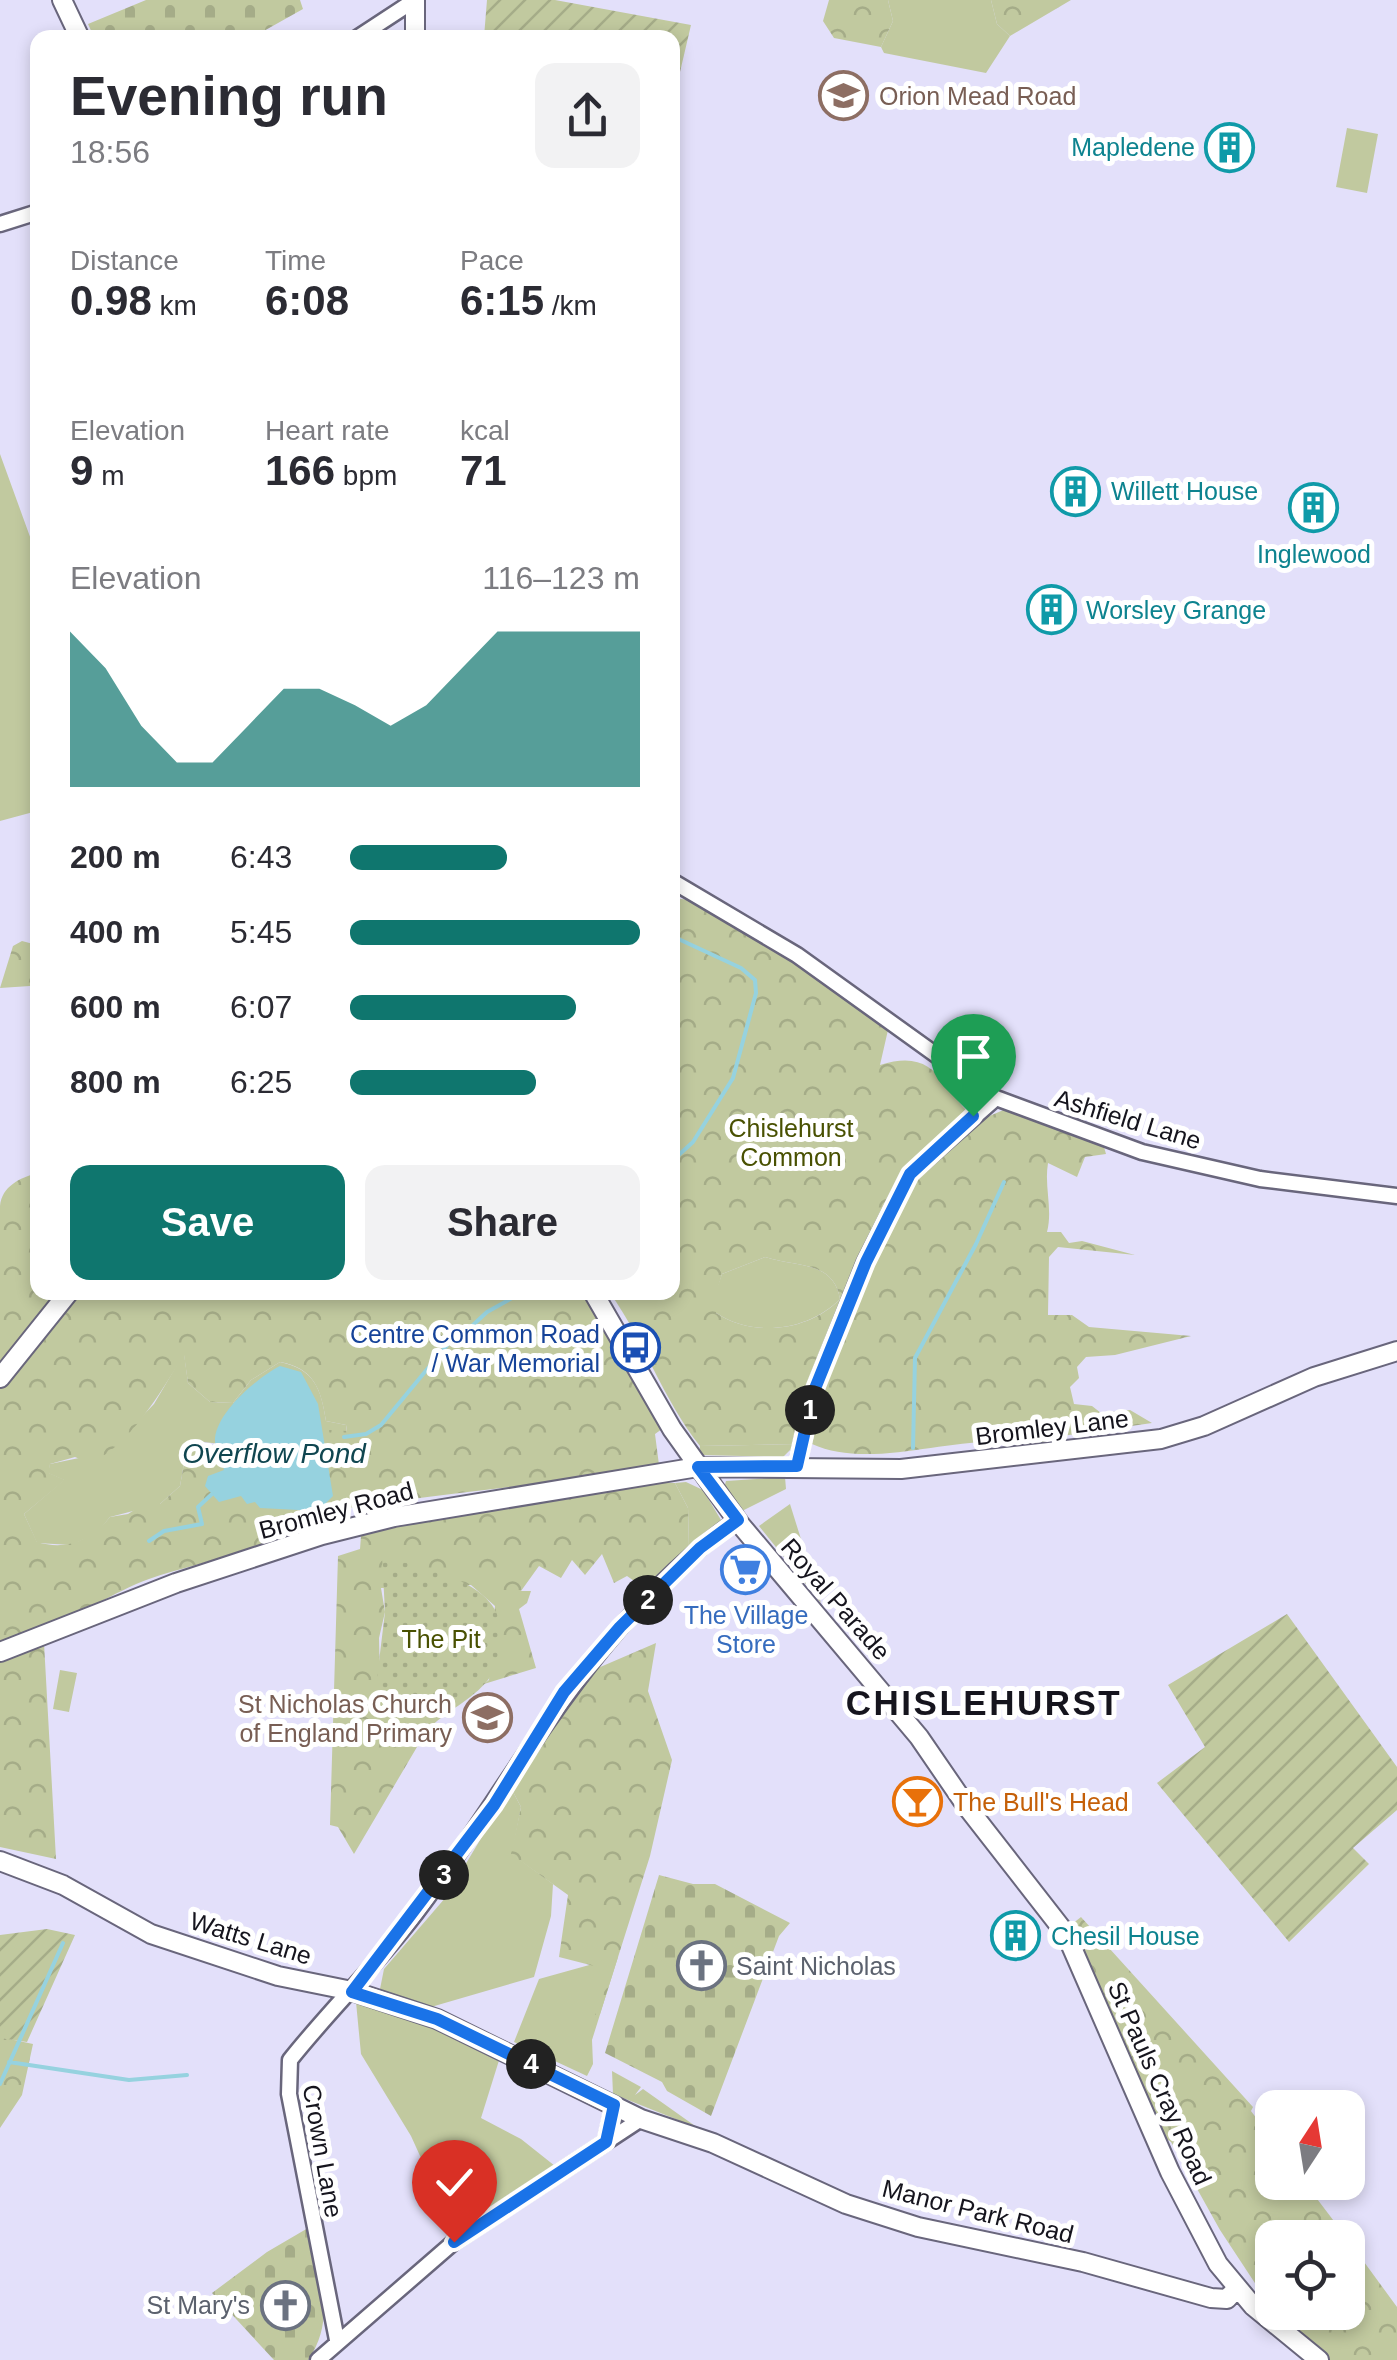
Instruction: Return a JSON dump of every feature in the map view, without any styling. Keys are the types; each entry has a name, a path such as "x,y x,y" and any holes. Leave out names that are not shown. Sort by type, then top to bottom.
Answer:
{"main road":[{"path":"62,0 76,30"},
{"path":"415,0 415,30"},
{"path":"0,1378 62,1300"},
{"name":"Royal Parade","path":"598,1300 698,1467 920,1737 971,1813"},
{"name":"Bromley Lane","path":"698,1467 902,1469 1160,1438 1204,1426 1314,1377 1397,1352"},
{"name":"Bromley Road","path":"0,1652 176,1583 332,1532 394,1517 698,1467"},
{"name":"St Pauls Cray Road","path":"971,1813 1073,1946 1170,2172 1218,2264 1236,2289 1319,2360"},
{"name":"Watts Lane","path":"0,1862 62,1885 151,1934 278,1976 352,1992 437,2019 642,2119 713,2144"},
{"name":"Manor Park Road","path":"713,2144 833,2198 918,2227 1083,2262 1210,2298 1227,2299 1236,2289"}],"street":[{"path":"369,30 415,0"},
{"path":"0,224 30,215"},
{"name":"Ashfield Lane","path":"680,886 798,955 996,1098 1142,1152 1260,1179 1397,1196"},
{"path":"797,1466 814,1391 866,1262 910,1174 996,1098"},
{"path":"352,1992 494,1805 564,1692 620,1627 700,1548 738,1520"},
{"name":"Crown Lane","path":"337,2340 287,2070 302,2044 352,1992"},
{"path":"606,2142 614,2105"},
{"path":"318,2360 454,2242 642,2119"}],"green space":[{"path":"146,0 300,0 303,9 266,30 91,30 88,24"},
{"path":"487,0 555,0 691,25 680,72 680,30 485,30"},
{"path":"829,0 888,0 893,21 881,47 834,38 823,21"},
{"path":"888,0 991,0 997,24 1010,36 986,73 884,53 881,47 893,21"},
{"path":"991,0 1071,0 1010,36 997,24"},
{"path":"1347,128 1378,134 1367,193 1336,187"},
{"path":"0,454 30,537 30,813 0,821"},
{"name":"Chislehurst Common","path":"680,899 690,900 782,954 888,1030 880,1065 900,1061 928,1067 978,1121 1008,1108 1104,1147 1106,1154 1085,1157 1077,1177 1048,1163 1047,1232 1061,1232 1069,1243 1082,1241 1135,1255 1058,1247 1049,1257 1048,1315 1072,1315 1089,1327 1191,1336 1115,1355 1086,1357 1077,1367 1079,1378 1070,1387 1074,1404 1092,1406 1101,1413 1130,1410 1152,1423 1062,1436 1028,1448 1007,1442 982,1442 866,1454 838,1452 812,1444 829,1374 821,1371 796,1444 700,1446 614,1300 680,1300","holes":["765,1257 811,1267 830,1277 840,1299 813,1318 764,1328 747,1326 716,1313 722,1274"]},
{"path":"22,941 30,943 30,986 0,988 13,946"},
{"path":"30,1176 30,1300 595,1300 662,1429 655,1434 659,1465 349,1508 273,1545 247,1549 149,1579 43,1625 56,1859 0,1847 0,1206 8,1188","holes":["184,1355 188,1383 210,1402 233,1403 251,1380 280,1362 308,1375 321,1399 326,1421 346,1425 347,1431 329,1430 333,1454 299,1457 242,1456 188,1440 180,1486 160,1504 147,1502 128,1514 110,1517 78,1542 37,1542 24,1514 65,1480 49,1473 50,1464 75,1457 89,1463 117,1446"]},
{"path":"765,1257 821,1271 830,1277 840,1299 812,1318 780,1327 747,1326 716,1313 715,1294 722,1274"},
{"path":"184,1353 188,1383 210,1402 233,1403 251,1380 280,1362 292,1365 314,1382 326,1421 346,1425 347,1432 332,1442 333,1454 317,1456 188,1440 180,1486 160,1504 110,1517 96,1534 71,1545 37,1543 24,1514 64,1480 48,1473 50,1464 108,1452 154,1404"},
{"path":"796,1444 783,1457 699,1455 700,1446"},
{"path":"785,1477 786,1489 742,1511 724,1488 726,1481"},
{"path":"655,1482 675,1483 688,1508 689,1548 644,1588 627,1576 614,1583 602,1554 585,1575 572,1560 561,1578 539,1566 521,1591 531,1591 527,1603 519,1609 536,1668 484,1684 489,1680 495,1606 471,1585 381,1588 385,1612 379,1638 381,1726 427,1730 354,1854 338,1827 330,1825 338,1556 360,1549 361,1536 406,1523"},
{"path":"686,1482 703,1490 721,1520 716,1530 689,1548 688,1508 675,1483"},
{"path":"790,1504 821,1603 759,1526"},
{"name":"The Pit","path":"382,1556 462,1582 492,1605 500,1622 500,1648 491,1676 427,1730 381,1727 377,1678 385,1612"},
{"path":"1287,1614 1397,1767 1397,1810 1353,1848 1369,1864 1289,1942 1157,1783 1205,1747 1168,1685"},
{"path":"656,1643 648,1691 672,1760 650,1856 600,2014 595,2015 598,1967 559,1957 568,1895 511,1854 521,1807 511,1788 572,1694 598,1668"},
{"path":"60,1670 77,1673 69,1712 53,1709"},
{"path":"511,1788 521,1807 512,1854 553,1884 551,1916 534,1977 431,2007 380,1989 384,1969 446,1897"},
{"path":"659,1875 693,1884 715,1884 790,1923 779,1936 711,2116 667,2091 662,2082 605,2053"},
{"path":"1081,1917 1253,2107 1255,2200 1318,2200 1333,2220 1255,2220 1255,2283 1171,2142 1161,2135 1067,1928"},
{"path":"47,1929 75,1935 27,2042 0,2038 0,1935"},
{"path":"618,1957 592,2040 593,2064 587,2076 514,2042 539,1979"},
{"path":"356,2002 443,2029 501,2054 481,2118 521,2139 555,2166 455,2233 411,2136 361,2054"},
{"path":"0,2037 33,2044 22,2095 0,2128"},
{"path":"612,2071 641,2087 635,2095 643,2089 698,2128 613,2094"},
{"path":"308,2228 323,2296 322,2329 308,2360 274,2360 212,2293 267,2252"},
{"path":"1365,2263 1397,2307 1397,2360 1303,2360 1284,2330 1365,2330"}],"water":[{"name":"Overflow Pond","path":"280,1366 301,1372 318,1404 333,1496 318,1511 260,1508 255,1502 247,1504 241,1496 219,1502 205,1486 208,1476 224,1470 215,1442 223,1417 250,1387"}],"waterway":[{"path":"680,940 741,968 755,980 756,993 733,1078 693,1142 680,1154"},
{"path":"913,1448 915,1358 1004,1182"},
{"path":"460,1337 487,1312 509,1300"},
{"path":"344,1437 366,1434 381,1425 448,1344"},
{"path":"149,1541 164,1531 202,1524 198,1507 212,1494"},
{"path":"0,2084 63,1943"},
{"path":"9,2062 129,2080 187,2075"}],"place":[{"name":"Orion Mead Road","path":"844,96"},
{"name":"Mapledene","path":"1230,147"},
{"name":"Willett House","path":"1076,491"},
{"name":"Inglewood","path":"1314,508"},
{"name":"Worsley Grange","path":"1051,610"},
{"name":"Centre Common Road / War Memorial","path":"635,1348"},
{"name":"The Village Store","path":"746,1569"},
{"name":"St Nicholas Church of England Primary","path":"487,1718"},
{"name":"The Bull's Head","path":"918,1802"},
{"name":"Chesil House","path":"1016,1936"},
{"name":"Saint Nicholas","path":"701,1966"},
{"name":"St Mary's","path":"285,2305"}],"district":[{"name":"CHISLEHURST","path":"984,1702"}],"route":[{"path":"454,2242 606,2142 614,2105 482,2038 352,1992 417,1912 494,1805 564,1692 620,1627 700,1548 738,1520 698,1467 797,1466 814,1391 866,1262 910,1174 973,1116"}]}
